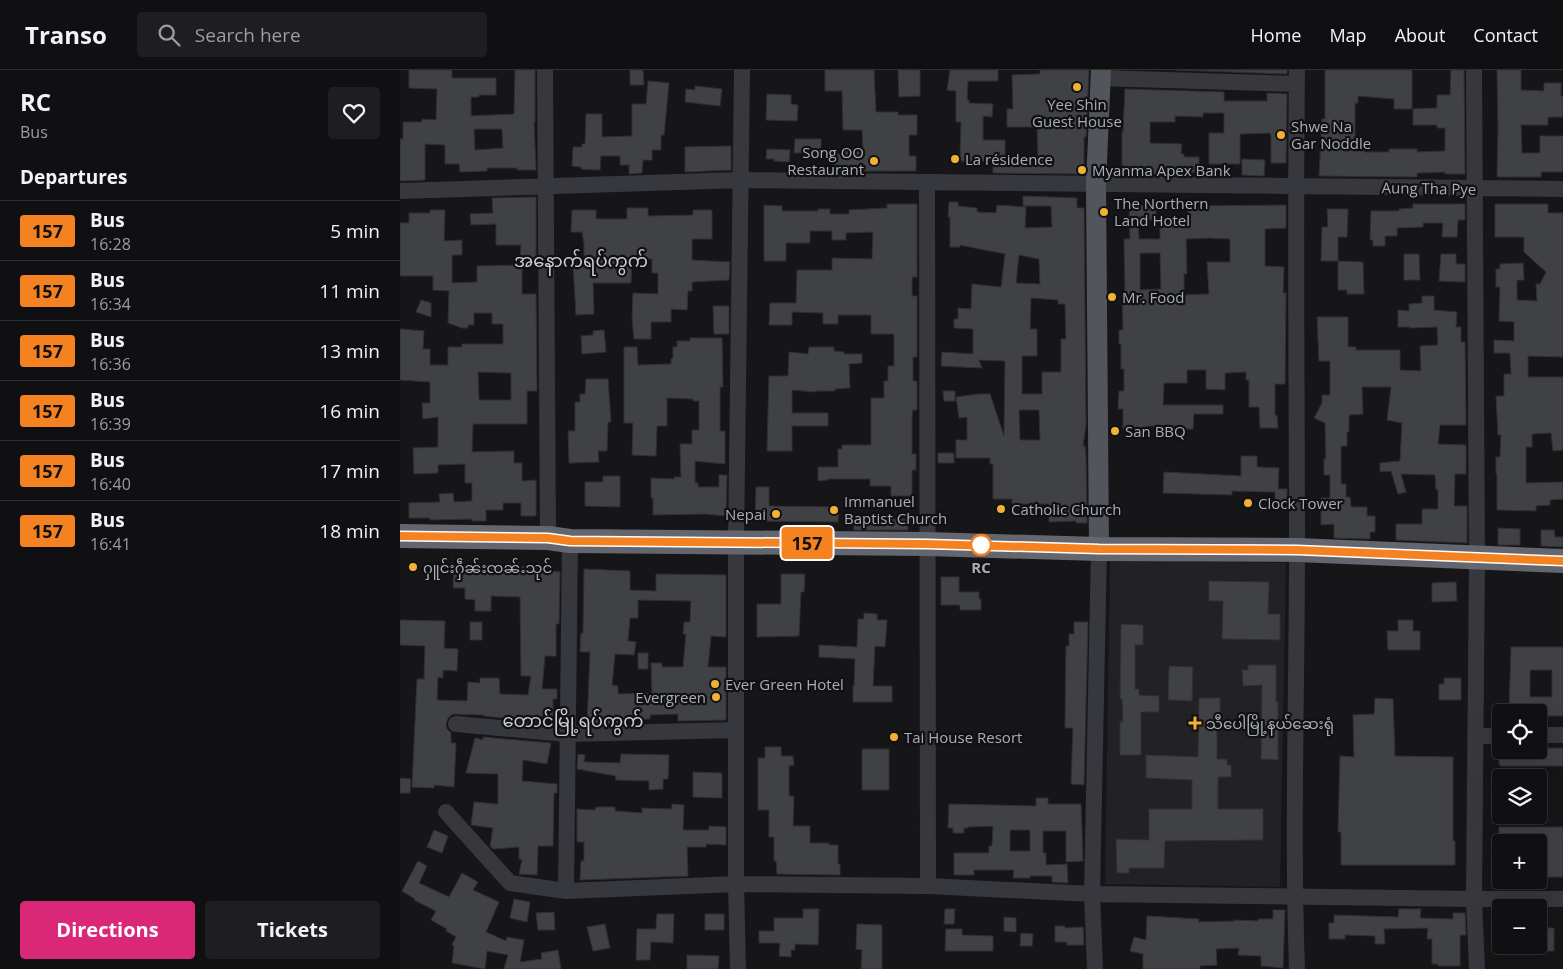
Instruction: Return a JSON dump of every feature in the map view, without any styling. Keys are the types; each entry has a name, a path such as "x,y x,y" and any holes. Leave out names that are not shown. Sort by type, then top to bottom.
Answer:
{"highway":[{"path":"400,536 736,543 927,544 1099,549 1297,550 1563,561"}],"main road":[{"path":"1099,549 1096,184 1100,74"}],"street":[{"path":"545,70 545,187 567,734 566,891"},
{"path":"738,969 736,884 736,543 742,70"},
{"path":"1474,70 1477,558 1474,899 1477,969"},
{"path":"1100,74 1297,77 1295,187 1297,550 1295,897 1297,969"},
{"name":"Aung Tha Pye","path":"400,191 740,180 1563,189"},
{"path":"927,182 928,886"},
{"path":"1094,969 1092,894 1099,549"},
{"path":"456,724 567,734 736,730"},
{"path":"1547,735 1563,735"},
{"path":"1475,736 1492,736"},
{"path":"446,812 510,883 566,891 736,884 928,886 1092,894 1563,899"}],"shaded area":[{"name":"သီပေါမြို့နယ်ဆေးရုံ","path":"1110,560 1286,563 1280,887 1105,884"}],"building":[{"path":"409,70 452,70 452,78 496,78 496,95 471,97 471,116 514,114 515,70 535,70 534,122 536,170 487,168 487,171 460,172 459,164 445,164 445,145 425,144 425,180 400,181 400,139 403,139 403,122 422,122 422,119 436,120 437,89 409,88","holes":["474,129 502,129 503,148 475,150"]},
{"path":"630,70 643,70 644,85 630,85"},
{"path":"825,70 874,70 876,112 898,112 898,115 917,115 917,135 909,135 909,156 916,156 916,171 837,171 837,166 834,166 835,154 845,154 845,149 863,149 862,130 843,130 842,91 825,91"},
{"path":"898,70 920,70 920,96 899,97"},
{"path":"950,70 998,70 998,81 968,81 967,100 969,100 969,103 993,104 992,117 983,116 983,140 1005,140 1005,158 1038,157 1037,127 1007,127 1007,109 1013,109 1012,75 1040,74 1040,70 1089,70 1086,137 1084,137 1084,174 993,173 993,161 960,161 961,122 956,122 956,91 947,90"},
{"path":"1176,70 1287,70 1287,74"},
{"path":"1325,70 1412,70 1412,109 1394,109 1394,99 1358,96 1358,103 1355,103 1355,151 1389,152 1389,149 1417,149 1417,152 1445,151 1445,128 1437,128 1437,125 1413,125 1413,109 1437,108 1437,95 1450,95 1451,70 1464,70 1465,174 1445,174 1445,172 1417,173 1417,177 1319,176 1322,119 1325,119"},
{"path":"1497,70 1521,70 1521,90 1544,91 1544,83 1561,83 1563,117 1548,117 1548,125 1521,125 1522,153 1540,153 1540,136 1563,136 1563,172 1541,172 1541,177 1497,177"},
{"path":"648,81 669,83 664,135 661,135 661,150 652,150 652,160 643,160 642,173 629,174 629,165 620,165 620,156 601,156 600,170 581,169 581,167 572,166 573,147 582,147 582,144 585,144 586,114 602,114 602,137 632,136 632,104 646,104"},
{"path":"695,86 722,89 720,106 685,102 686,89 695,90"},
{"path":"1125,89 1224,92 1224,101 1267,101 1267,93 1287,94 1286,163 1271,163 1270,133 1240,134 1240,164 1209,164 1209,133 1224,133 1224,113 1203,113 1203,117 1175,116 1175,122 1150,122 1150,143 1182,144 1181,154 1184,154 1184,157 1199,157 1199,172 1184,173 1184,175 1122,174"},
{"path":"767,94 791,95 791,104 798,105 797,121 766,120"},
{"path":"795,139 821,139 821,152 794,153"},
{"path":"731,146 731,170 685,172 685,147"},
{"path":"767,149 790,150 789,162 766,159"},
{"path":"1242,159 1265,160 1264,176 1242,175"},
{"path":"1023,196 1077,198 1077,208 1084,208 1086,424 1083,446 1085,446 1086,458 1087,523 1076,523 1076,521 1049,522 1049,504 1012,504 1012,499 993,499 993,464 990,464 990,458 956,458 956,440 967,440 967,417 959,418 956,397 990,394 1004,436 1005,361 979,360 982,368 941,366 942,352 973,354 973,329 954,328 954,319 958,319 958,308 971,309 972,284 1001,287 1005,254 960,245 960,247 950,247 949,202 958,202 958,206 977,208 977,212 996,213 997,205 1026,207 1025,228 1052,227 1051,206 1023,206","holes":["1019,255 1039,259 1040,284 1016,283","1031,298 1058,300 1058,304 1065,304 1066,339 1061,339 1061,372 1042,372 1042,394 1022,394 1022,356 1037,356 1037,329 1030,329","1019,410 1039,410 1040,440 1020,440"]},
{"path":"536,197 536,263 520,263 521,245 496,245 496,224 471,225 470,214 493,213 492,198"},
{"path":"887,204 917,204 917,277 912,277 912,296 917,296 917,357 913,357 913,381 917,381 917,410 913,410 912,416 912,454 916,454 916,470 912,470 912,496 891,496 891,486 870,486 870,479 828,479 818,481 818,467 838,467 838,449 842,449 842,445 871,445 871,398 884,398 884,381 888,381 888,366 894,366 894,334 871,334 871,315 838,315 838,324 823,324 823,313 792,312 792,325 769,325 770,303 796,303 797,270 832,270 832,258 872,259 873,232 846,233 846,240 832,240 832,231 810,231 810,243 786,243 786,261 764,261 764,205 782,206 782,211 830,209 830,214 849,214 849,210 887,208"},
{"path":"1413,204 1465,204 1465,220 1458,220 1457,237 1442,237 1443,223 1423,223 1423,227 1397,228 1397,236 1385,236 1385,246 1373,246 1373,240 1370,240 1371,211 1399,211 1399,209 1413,208"},
{"path":"1495,204 1548,204 1548,213 1563,213 1563,357 1528,356 1528,377 1563,377 1563,450 1553,451 1551,433 1532,434 1532,447 1526,447 1526,483 1563,482 1563,499 1550,500 1550,505 1536,506 1536,511 1497,510 1496,457 1500,457 1501,435 1498,435 1496,396 1504,396 1504,374 1511,374 1510,353 1494,353 1494,340 1514,341 1514,322 1499,321 1500,287 1496,287 1496,269 1500,269 1500,264 1523,263 1524,280 1517,280 1517,300 1537,301 1536,284 1540,284 1546,272 1524,252 1524,237 1495,237"},
{"path":"1156,205 1156,220 1138,220 1139,239 1160,239 1160,220 1188,220 1188,206 1286,205 1286,228 1265,229 1265,266 1284,267 1283,293 1286,293 1285,384 1275,384 1275,416 1277,415 1278,428 1260,428 1259,407 1249,407 1249,380 1246,380 1246,372 1225,373 1225,390 1206,389 1206,370 1187,370 1187,383 1164,383 1163,405 1223,405 1223,414 1194,414 1193,429 1177,429 1177,426 1150,426 1145,427 1145,430 1123,429 1123,409 1118,409 1119,391 1124,391 1124,369 1121,369 1119,330 1123,330 1122,293 1125,293 1124,239 1130,239 1129,206","holes":["1186,239 1230,239 1230,262 1207,262 1209,294 1184,295 1184,274 1187,274","1140,253 1160,253 1161,289 1140,290"]},
{"path":"627,208 648,208 648,216 693,215 693,210 712,210 712,239 692,239 692,260 730,262 729,280 692,282 692,291 688,291 687,310 671,309 671,322 651,322 651,339 634,339 632,319 633,293 658,294 658,273 652,273 652,259 632,259 631,283 593,283 594,314 576,315 573,264 584,264 584,244 582,232 571,232 572,210 596,210 596,219 627,219"},
{"path":"1327,209 1348,209 1347,237 1338,237 1338,261 1321,261 1322,227 1328,227"},
{"path":"430,210 445,210 444,241 462,240 462,255 452,255 452,283 477,282 477,266 522,265 522,294 536,294 537,391 527,391 527,424 473,424 472,452 514,451 514,463 522,463 522,481 536,480 536,516 521,516 521,503 503,503 503,510 486,510 486,521 409,518 409,503 440,502 439,494 453,493 454,502 472,501 472,483 465,483 465,464 438,465 438,473 414,474 413,448 438,447 438,417 423,419 422,403 430,403 430,382 400,380 400,329 424,331 423,349 430,349 430,365 448,365 448,347 462,347 462,344 503,344 503,324 492,324 492,313 474,313 474,325 468,325 468,328 448,323 449,291 433,290 433,276 400,276 400,223 409,223 409,213 430,213","holes":["478,372 511,373 511,400 479,400"]},
{"path":"1404,254 1419,254 1420,280 1404,280"},
{"path":"1441,254 1456,254 1456,264 1465,264 1465,282 1439,281"},
{"path":"1338,261 1363,262 1364,294 1347,294 1347,290 1338,290"},
{"path":"1422,296 1434,296 1434,310 1457,312 1456,327 1461,327 1461,342 1465,342 1466,425 1440,425 1438,444 1466,445 1466,474 1455,474 1454,506 1467,506 1467,543 1396,540 1396,524 1422,524 1422,509 1438,509 1438,489 1436,490 1435,475 1401,474 1406,492 1398,494 1391,471 1380,472 1380,463 1400,461 1402,423 1387,420 1391,387 1362,387 1363,414 1349,415 1347,446 1341,446 1341,484 1346,484 1346,497 1350,497 1351,507 1367,507 1367,516 1375,516 1375,532 1370,532 1370,539 1334,538 1334,524 1321,525 1321,498 1330,498 1330,475 1324,475 1324,459 1326,459 1325,423 1314,418 1322,403 1322,395 1330,395 1330,361 1319,361 1317,317 1348,317 1348,347 1356,347 1356,350 1400,350 1400,370 1421,371 1420,346 1438,345 1437,327 1398,327 1398,310 1409,311 1409,304 1422,303"},
{"path":"421,300 431,303 431,317 416,312"},
{"path":"713,306 729,306 729,334 714,334"},
{"path":"604,330 606,352 582,354 581,336 593,335 593,331"},
{"path":"690,338 722,338 723,387 720,387 720,431 725,431 725,464 695,461 695,483 698,483 698,487 719,487 719,475 727,475 726,516 706,514 653,515 651,478 674,479 674,477 681,477 680,444 692,444 692,430 699,430 699,401 667,398 667,426 657,426 656,456 632,455 633,423 624,423 624,347 637,347 638,365 671,364 673,347 677,347 677,341 690,341"},
{"path":"809,347 834,347 834,351 844,352 844,354 862,354 862,363 849,364 850,388 816,392 792,390 792,413 828,413 828,426 792,426 792,451 767,451 769,376 788,376 789,352 808,354"},
{"path":"586,379 608,379 611,422 608,422 607,451 598,451 599,462 569,463 568,431 575,431 575,402 580,402 580,394 585,394"},
{"path":"943,391 955,391 955,401 944,401"},
{"path":"938,453 954,453 954,463 938,463"},
{"path":"1241,456 1257,456 1257,467 1279,468 1278,489 1287,489 1287,501 1275,501 1275,492 1232,491 1232,495 1163,493 1164,472 1241,476"},
{"path":"603,476 620,476 620,507 585,506 585,482 603,482"},
{"path":"756,487 769,487 769,506 839,507 838,522 755,521"},
{"path":"854,519 908,519 908,530 854,530"},
{"path":"1498,528 1520,529 1520,545 1498,545"},
{"path":"1541,530 1554,530 1555,537 1563,537 1563,547 1541,546"},
{"path":"484,565 529,567 529,569 560,572 559,624 556,624 556,656 545,656 542,689 557,689 557,699 553,699 553,716 540,716 540,722 484,715 453,714 448,718 446,724 447,729 451,733 451,743 456,743 454,787 434,785 434,788 412,787 417,679 424,679 425,646 400,645 400,620 445,621 444,648 458,649 457,671 443,670 443,678 438,677 437,700 467,701 468,682 480,683 480,678 499,678 500,694 528,695 531,676 521,676 520,597 491,596 491,611 475,611 475,600 465,599 465,588 453,588 454,568 484,569"},
{"path":"584,569 630,571 630,590 656,591 656,574 726,575 726,637 711,636 708,667 726,667 726,720 678,721 678,714 650,715 650,719 618,719 618,723 587,724 590,652 580,652 581,633 583,633","holes":["638,600 691,601 690,622 684,622 683,634 686,634 683,667 662,667 662,663 651,663 652,693 618,694 618,686 612,685 615,654 634,655 636,642 628,641 630,618 638,618"]},
{"path":"781,574 805,574 804,592 801,592 799,636 757,637 757,604 781,604"},
{"path":"941,577 959,577 959,592 979,592 981,610 960,610 960,605 941,605"},
{"path":"1209,581 1269,582 1268,614 1280,614 1280,640 1222,639 1223,601 1209,601"},
{"path":"1456,582 1457,601 1432,602 1432,583"},
{"path":"864,613 877,614 877,620 887,620 885,647 875,646 873,686 892,686 892,702 853,702 855,659 819,657 819,645 857,647 858,619 864,619"},
{"path":"1398,620 1413,620 1413,631 1420,631 1420,650 1388,650 1387,631 1398,631"},
{"path":"470,622 482,622 482,640 470,640"},
{"path":"1074,622 1088,622 1084,785 1071,784 1073,728 1065,728 1066,646 1069,646 1069,634 1074,634"},
{"path":"1121,624 1143,625 1143,645 1135,645 1135,689 1139,689 1139,695 1159,696 1159,712 1141,712 1141,755 1120,755 1120,722 1123,722 1122,699 1120,699"},
{"path":"1511,647 1563,647 1563,716 1547,716 1547,704 1509,704","holes":["1530,670 1552,670 1552,697 1530,697"]},
{"path":"638,653 648,653 648,669 638,669"},
{"path":"1248,665 1276,665 1278,760 1261,759 1262,685 1243,686 1242,670 1248,670"},
{"path":"1169,666 1193,667 1192,701 1168,700"},
{"path":"1444,678 1461,678 1461,700 1439,700 1439,684 1444,684"},
{"path":"1199,698 1220,698 1220,721 1217,721 1217,759 1227,759 1227,765 1231,765 1231,777 1218,777 1218,809 1263,809 1263,840 1165,841 1164,868 1129,868 1129,873 1117,873 1116,839 1149,840 1149,809 1192,809 1192,780 1146,778 1146,755 1198,757"},
{"path":"1375,698 1393,699 1395,756 1453,757 1453,841 1455,841 1455,865 1341,865 1341,832 1338,832 1340,756 1354,757 1353,715 1374,714"},
{"path":"483,737 551,743 547,764 523,760 522,781 557,784 557,793 554,793 553,846 538,846 537,875 519,874 522,860 519,859 519,847 493,849 490,846 493,828 471,825 474,802 498,804 498,774 466,773 475,738 483,740"},
{"path":"765,747 781,747 781,756 793,756 794,765 789,766 789,796 794,796 793,826 810,826 810,843 838,845 840,875 777,874 776,861 774,861 774,837 769,837 769,810 758,810 758,758 765,758"},
{"path":"1547,748 1563,748 1563,766 1499,765 1499,759 1547,759"},
{"path":"862,749 889,749 889,790 862,790"},
{"path":"578,754 585,755 584,762 620,763 621,754 669,755 668,779 663,779 663,789 649,790 649,781 615,780 616,776 577,769"},
{"path":"693,772 722,773 722,798 693,797"},
{"path":"400,778 411,779 410,793 400,793"},
{"path":"1036,798 1048,798 1048,804 1081,804 1083,861 1066,862 1066,831 1043,831 1043,853 1046,853 1046,865 1067,864 1068,883 1052,882 1052,876 1013,878 1014,870 974,870 974,875 954,875 954,853 989,853 989,846 992,846 993,826 968,827 964,828 964,833 953,833 953,828 948,828 949,804 1036,806","holes":["1010,830 1030,830 1030,851 1010,851"]},
{"path":"672,804 684,805 683,830 709,830 709,826 726,827 726,845 706,844 706,847 687,847 688,876 580,880 581,861 584,861 584,842 577,842 577,809 595,810 596,807 615,807 615,811 642,813 642,808 672,809"},
{"path":"1499,827 1563,827 1563,877 1547,877 1547,834 1499,834"},
{"path":"434,830 448,836 442,853 427,847"},
{"path":"418,861 427,866 419,883 449,897 462,873 478,882 473,890 499,902 486,932 506,941 507,937 524,940 520,962 542,959 541,953 558,950 561,969 504,969 508,955 487,951 485,969 452,963 454,946 452,945 456,937 446,931 447,929 431,920 436,911 414,900 402,891"},
{"path":"514,899 530,902 527,922 510,918"},
{"path":"803,909 819,909 818,945 795,944 795,950 791,950 791,957 779,956 780,943 759,943 759,931 774,931 774,918 803,918"},
{"path":"945,909 955,909 954,924 944,924"},
{"path":"1399,909 1421,909 1420,918 1453,919 1453,913 1465,913 1466,935 1460,935 1460,966 1438,966 1438,964 1432,964 1432,939 1427,939 1428,928 1384,929 1385,944 1375,944 1375,936 1345,935 1345,939 1329,939 1329,923 1334,923 1334,915 1398,917"},
{"path":"1273,910 1285,910 1283,968 1261,966 1261,956 1238,955 1239,948 1216,949 1217,965 1200,966 1200,969 1143,969 1143,954 1130,951 1134,937 1146,940 1147,916 1199,919 1198,922 1258,921 1258,919 1273,919"},
{"path":"554,912 555,930 538,930 536,913"},
{"path":"657,914 674,914 673,943 651,942 650,960 636,960 637,929 656,929"},
{"path":"705,914 724,914 724,930 705,930"},
{"path":"1004,917 1016,918 1016,932 1004,931"},
{"path":"605,924 610,948 593,951 587,927"},
{"path":"857,924 882,925 882,969 861,969 862,950 856,949"},
{"path":"1055,926 1065,926 1065,928 1083,927 1084,945 1067,945 1067,942 1055,942"},
{"path":"1547,928 1554,928 1554,951 1547,951"},
{"path":"946,929 962,929 962,935 993,936 993,951 945,951"},
{"path":"1021,933 1033,934 1032,946 1020,946"},
{"path":"687,955 719,956 718,969 687,969"}],"bus line":[{"name":"157","path":"400,536 548,538 570,541 1297,550 1563,561"}],"place":[{"name":"Yee Shin Guest House","path":"1077,87"},
{"name":"Shwe Na Gar Noddle","path":"1281,135"},
{"name":"La résidence","path":"955,159"},
{"name":"Song OO Restaurant","path":"874,161"},
{"name":"Myanma Apex Bank","path":"1082,170"},
{"name":"The Northern Land Hotel","path":"1104,212"},
{"name":"Mr. Food","path":"1112,297"},
{"name":"San BBQ","path":"1115,431"},
{"name":"Clock Tower","path":"1248,503"},
{"name":"Catholic Church","path":"1001,509"},
{"name":"Immanuel Baptist Church","path":"834,510"},
{"name":"Nepai","path":"776,514"},
{"name":"RC","path":"981,545"},
{"name":"ႁူင်းႁဵၼ်းၸၼ်ႉသုင်","path":"413,567"},
{"name":"Ever Green Hotel","path":"715,684"},
{"name":"Evergreen","path":"716,697"},
{"name":"သီပေါမြို့နယ်ဆေးရုံ","path":"1195,723"},
{"name":"Tai House Resort","path":"894,737"}],"district":[{"name":"အနောက်ရပ်ကွက်","path":"581,260"},
{"name":"တောင်မြို့ရပ်ကွက်","path":"573,720"}]}
